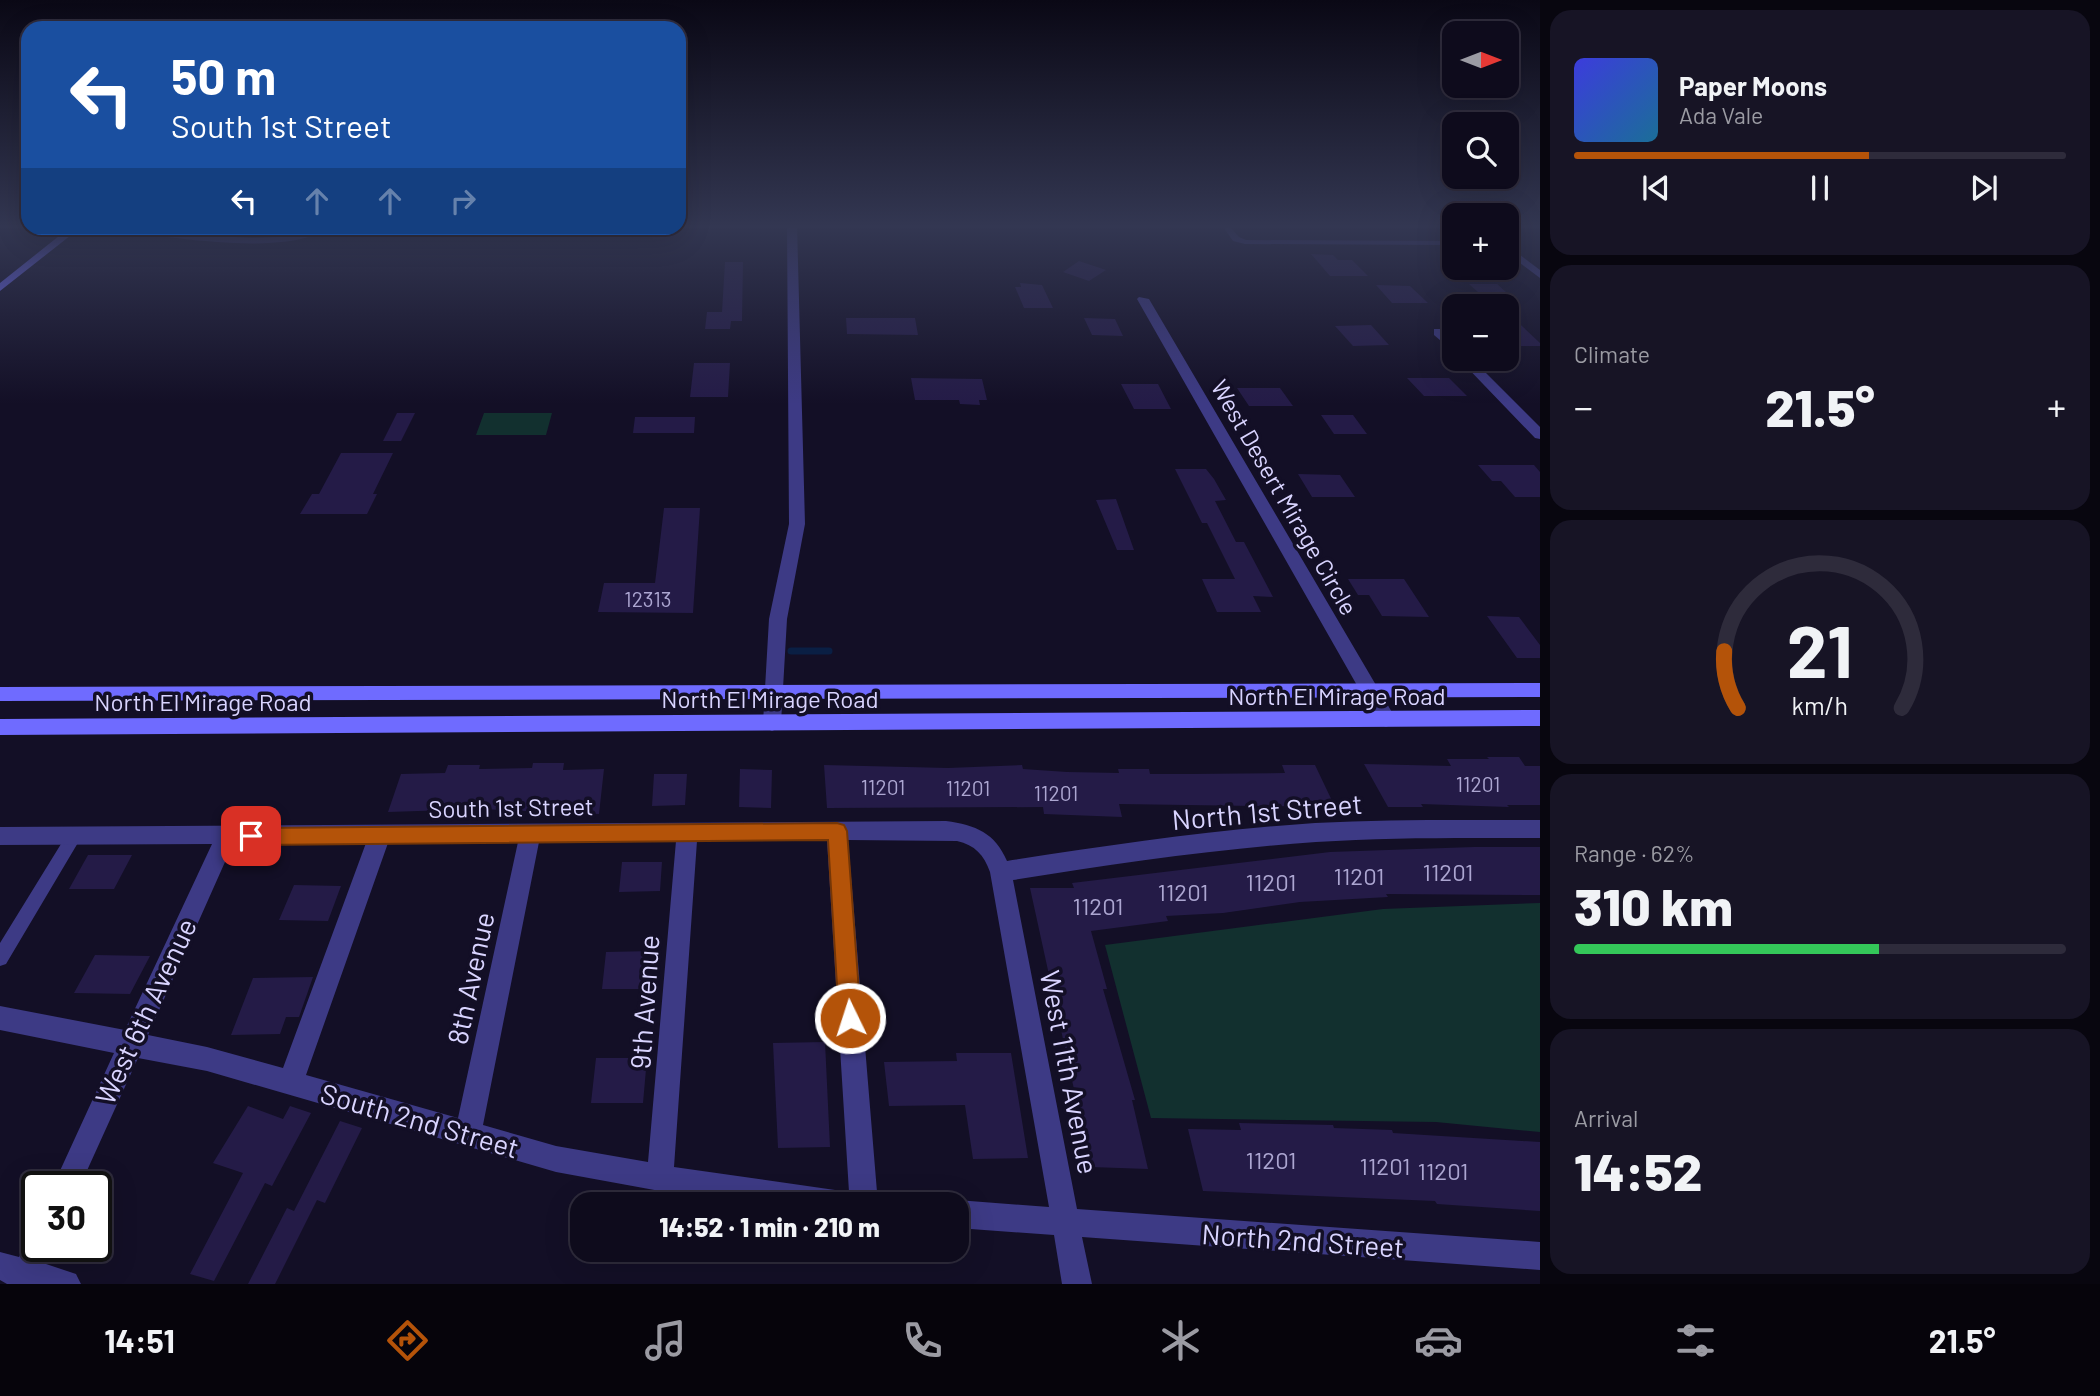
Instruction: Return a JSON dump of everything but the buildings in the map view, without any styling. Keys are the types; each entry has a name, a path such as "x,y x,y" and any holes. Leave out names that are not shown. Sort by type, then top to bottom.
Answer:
{"main road":[{"name":"North El Mirage Road","path":"0,694 1540,690"},
{"name":"North El Mirage Road","path":"0,727 1540,718"}],"street":[{"path":"772,723 778,619 797,514 793,285"},
{"name":"West Desert Mirage Circle","path":"1143,299 1387,719"},
{"path":"1438,332 1442,336"},
{"path":"1477,371 1540,435"},
{"name":"North 1st Street","path":"1001,872 1178,845 1284,835 1371,830 1540,829"},
{"name":"South 1st Street","path":"0,836 226,837 946,830 971,833 995,853 1001,872"},
{"name":"9th Avenue","path":"660,1177 687,831"},
{"path":"837,831 863,1192"},
{"name":"8th Avenue","path":"468,1135 530,834"},
{"path":"290,1083 380,835"},
{"name":"West 6th Avenue","path":"73,1171 226,837"},
{"name":"West 11th Avenue","path":"1001,872 1077,1284"},
{"name":"South 2nd Street","path":"0,1018 207,1059 556,1159 740,1192"},
{"path":"969,1215 1066,1221"},
{"name":"North 2nd Street","path":"1066,1221 1239,1236 1540,1256"},
{"path":"22,1267 66,1284"}],"lane":[{"path":"0,958 74,836"}],"green space":[{"path":"484,413 552,413 546,435 476,435"},
{"path":"1540,903 1540,1132 1436,1122 1151,1118 1105,945 1383,909"}],"waterway":[{"path":"791,651 829,651"}],"route":[{"path":"251,836 837,831 850,1018"}]}
